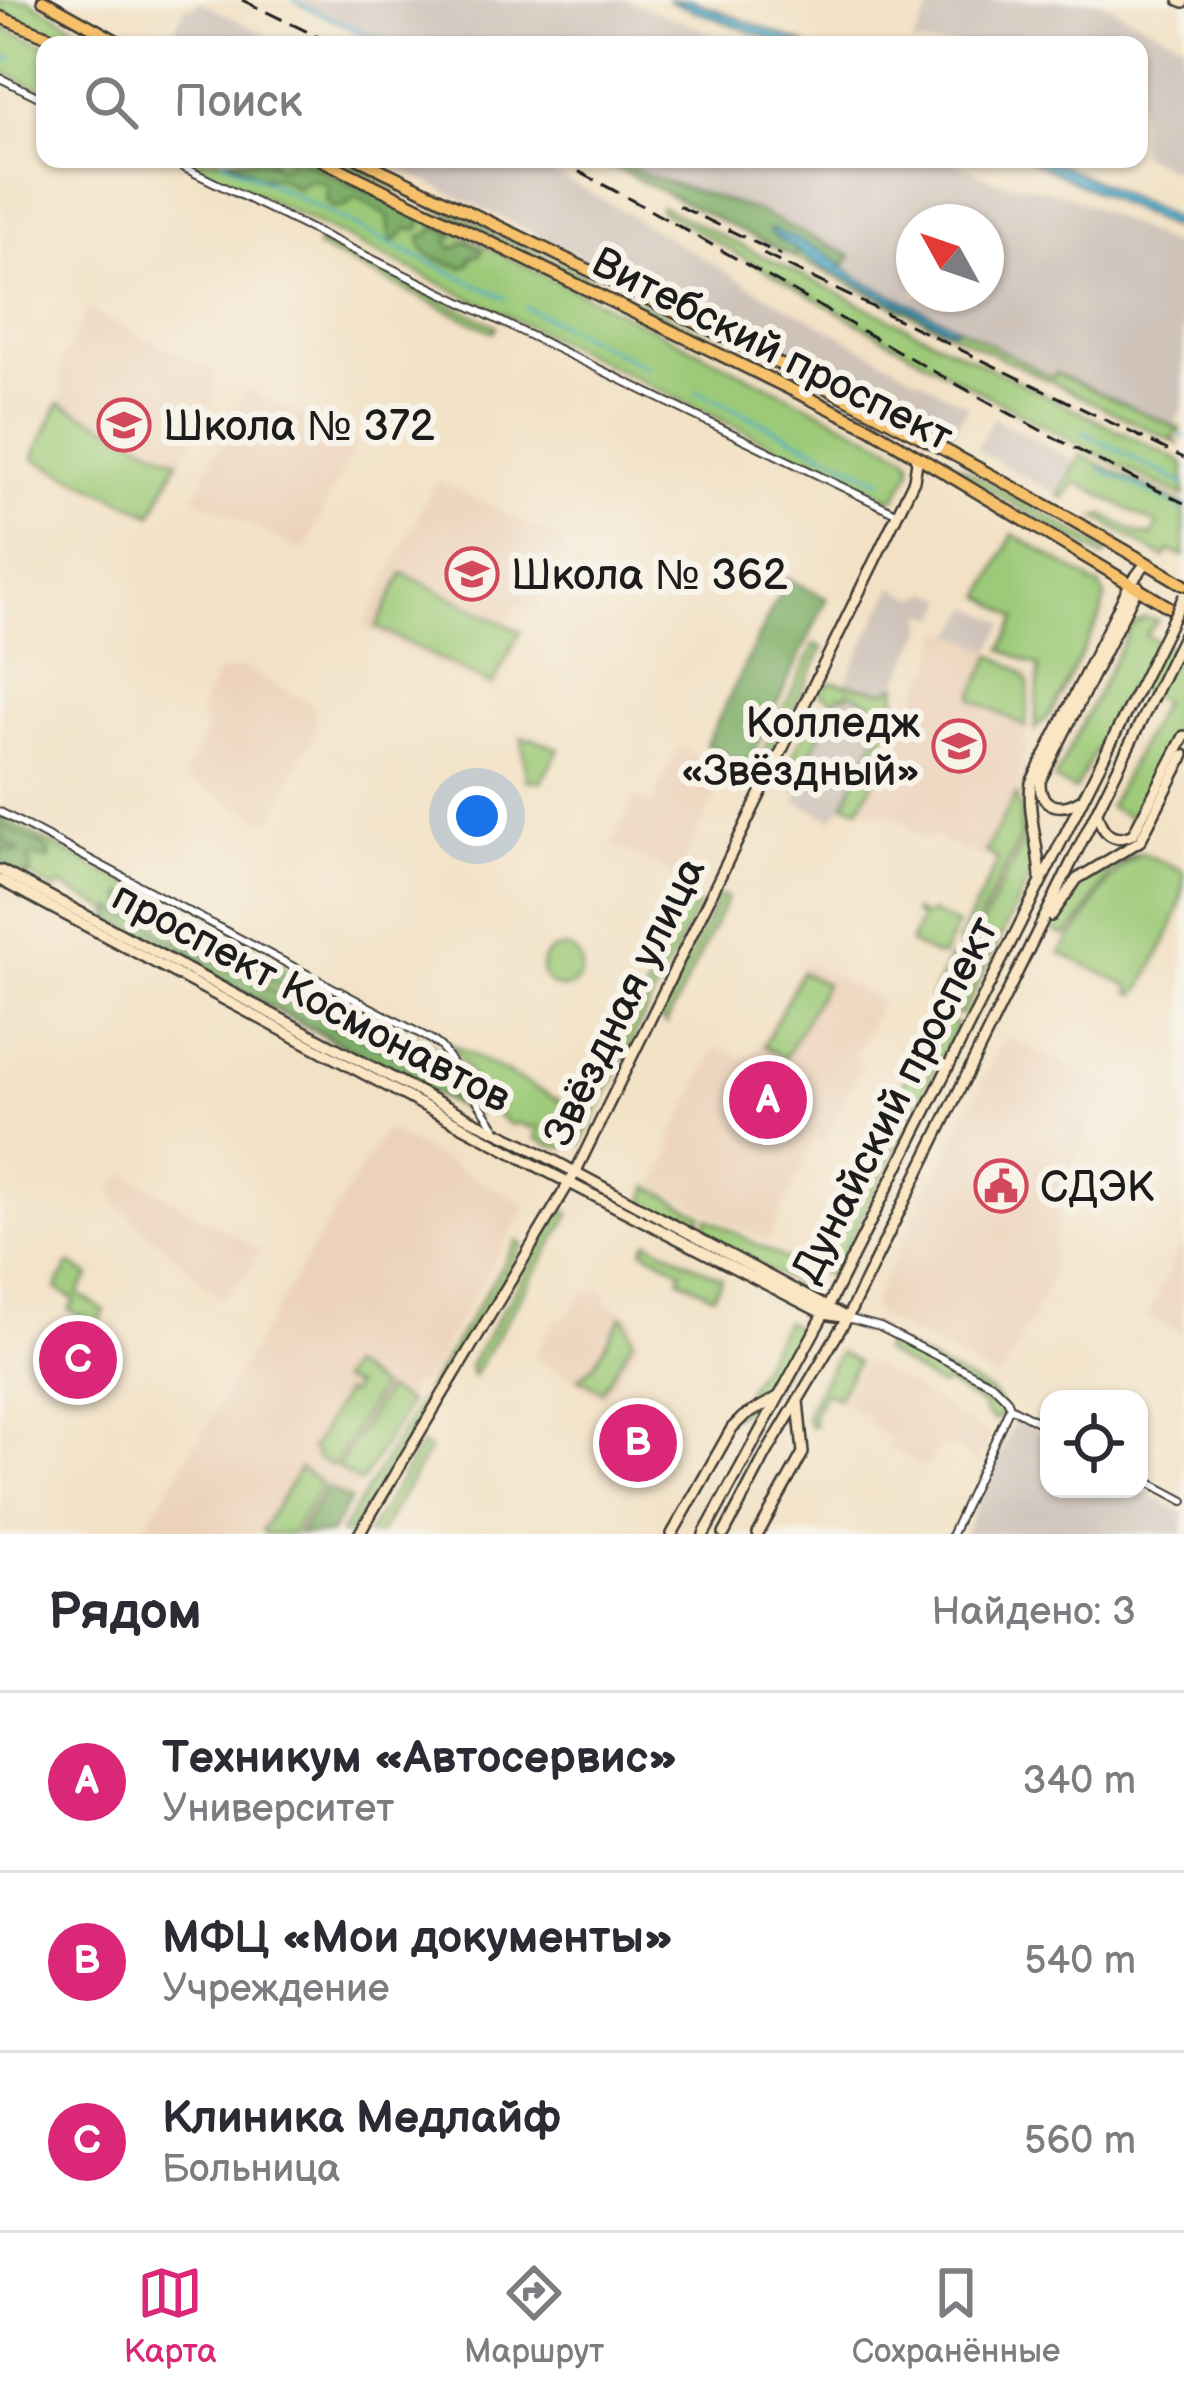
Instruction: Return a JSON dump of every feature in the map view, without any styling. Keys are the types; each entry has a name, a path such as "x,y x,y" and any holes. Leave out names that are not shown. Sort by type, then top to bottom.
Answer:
{"main road":[{"path":"44,0 108,36"},
{"path":"0,17 47,36"},
{"name":"Витебский проспект","path":"339,168 912,451 1184,616"},
{"name":"Витебский проспект","path":"377,168 868,407 1184,585"},
{"path":"912,451 914,480"},
{"path":"914,480 925,473 944,473"},
{"name":"Звёздная улица","path":"358,1534 572,1178 914,480"},
{"path":"1084,797 1066,807 1054,807 1042,796 1040,782 1146,562"},
{"path":"1040,884 1031,783 1134,586"},
{"name":"Дунайский проспект","path":"704,1534 826,1310 1184,596"},
{"name":"Дунайский проспект","path":"724,1534 847,1318 1184,634"},
{"path":"1096,809 1108,835 1133,834 1184,736"},
{"path":"1043,924 1077,879 1140,841 1184,755"},
{"name":"проспект Космонавтов","path":"0,870 497,1130 572,1178"},
{"name":"проспект Космонавтов","path":"0,880 847,1318"},
{"path":"672,1534 732,1427 778,1397"},
{"path":"758,1534 803,1453 798,1400"}],"street":[{"path":"0,78 36,96"},
{"path":"185,168 898,514"},
{"path":"0,812 432,1040 497,1130"},
{"name":"проспект Космонавтов","path":"847,1318 880,1327 992,1384 1010,1407 1040,1424"},
{"path":"952,1534 1010,1407"},
{"path":"1148,1482 1184,1501"}],"shaded area":[{"path":"298,0 626,0 719,36 360,36"},
{"path":"935,0 1097,0 1184,43 1184,176 1148,158 1148,36 917,36"},
{"path":"198,1 269,36 171,36 186,5 194,8"},
{"path":"399,168 540,168 968,406 950,439"},
{"path":"633,168 968,168 996,181 1063,193 1184,251 1184,405 1173,428 1056,373 1054,379 927,312 1004,312 1004,204 896,204 896,297 843,266 850,255 759,212"},
{"name":"Школа № 372","path":"87,309 216,372 212,381 217,391 153,519 31,461 63,394 60,367"},
{"path":"247,389 356,442 304,551 194,498"},
{"path":"993,418 1074,461 1060,495 976,450"},
{"name":"Школа № 362","path":"436,479 568,544 535,612 517,604 508,621 526,631 495,693 363,628"},
{"path":"893,587 916,598 931,592 948,599 939,617 924,613 924,630 894,688 885,691 845,683"},
{"path":"972,607 1005,623 991,650 954,634"},
{"name":"Колледж «Звёздный»","path":"944,630 1031,674 1025,749 1016,790 981,859 932,835 929,840 906,829 908,823 879,809 875,814 861,807 937,655"},
{"path":"241,667 312,704 317,728 270,823 183,775 206,732 199,711 218,673"},
{"path":"848,691 889,710 844,804 832,819 796,802 814,760 809,757 840,694"},
{"path":"679,747 728,771 677,876 612,844 635,797 652,804"},
{"path":"805,961 882,1001 854,1058 863,1063 825,1140 816,1137 768,1242 655,1185 673,1147 669,1144 716,1047 752,1056"},
{"path":"1005,1036 1111,1085 1061,1188 1051,1279 1000,1380 878,1317 871,1305"},
{"path":"385,1129 527,1206 440,1356 422,1383 413,1384 405,1399 409,1403 331,1534 141,1534"},
{"path":"124,1173 261,1250 244,1278 221,1299 114,1202 117,1198 110,1192"},
{"path":"1184,1240 1184,1334 1147,1316"},
{"path":"604,1290 607,1303 633,1316 640,1342 605,1400 533,1356 557,1317 563,1319 583,1292"},
{"path":"866,1360 989,1436 977,1463 940,1445 925,1469 887,1446 889,1439 867,1425 870,1419 841,1401"},
{"path":"1016,1419 1040,1433 1040,1498 1148,1498 1148,1494 1184,1514 1184,1534 964,1534"}],"green space":[{"path":"0,0 28,0 94,36 62,36 0,10"},
{"path":"0,27 36,41 36,88 0,70"},
{"path":"203,168 326,168 859,430 907,455 911,470 896,497 885,499 811,457 808,462"},
{"path":"245,168 317,168 422,220 419,229 407,229 396,241 391,240 388,217 356,197 344,207 333,208 326,200 328,184 311,179 297,189 280,178 255,177"},
{"path":"353,168 363,168 826,395 1108,551 1104,557 880,426"},
{"path":"615,168 633,168 759,212 851,256 843,266 821,251 770,230 800,252 792,256"},
{"path":"661,206 1184,463 1184,497 985,394 659,210"},
{"path":"434,226 454,235 447,242 453,249 467,241 483,251 463,268 435,258 425,250 420,236 430,234"},
{"path":"320,241 496,326 493,332 317,247"},
{"path":"800,252 896,307 792,256"},
{"path":"907,312 950,329 956,326 1053,378 1055,373 1180,429 1173,437 1177,443"},
{"path":"59,403 178,460 152,514 33,458"},
{"path":"1081,455 1184,505 1184,557 1170,551 1164,558 1096,517 1104,515 1143,536 1151,537 1158,525 1076,482 1065,498 1059,496"},
{"path":"1013,534 1099,585 1105,597 1101,615 1051,713 1035,729 1039,667 1002,649 1017,618 983,596"},
{"path":"403,573 520,632 492,685 376,627"},
{"path":"787,578 827,599 748,764 706,745"},
{"path":"1144,618 1158,620 1145,635 1184,654 1184,711 1131,818 1109,807 1162,702 1129,685 1075,790 1054,780 1131,626"},
{"path":"815,644 823,648 766,764 759,760"},
{"path":"992,655 1024,675 1026,727 973,699"},
{"path":"833,682 885,691 897,685 895,712 875,761 881,768 859,808 844,804 889,711 849,692 846,697 839,695 836,702 820,693"},
{"path":"815,714 827,720 809,756 815,760 800,790 783,778"},
{"path":"522,737 559,749 541,781 526,780"},
{"path":"1028,771 1032,874 963,1014 956,1014 941,1006 1023,842"},
{"path":"1016,795 1020,838 938,1003 931,997 950,958 958,958 962,950 958,942 997,863 985,852"},
{"path":"0,817 433,1045 477,1114 107,922 112,912 59,885 56,890 0,865"},
{"path":"0,824 41,844 49,851 49,860 30,856 30,874 24,877 0,864 0,846 19,851 0,839"},
{"path":"1138,852 1111,871 1067,936 1050,930 1069,892 1087,876"},
{"path":"1142,853 1184,871 1176,917 1136,994 1129,992 1131,987 1060,953 1108,882"},
{"path":"124,893 163,908 338,1004 340,1010 334,1014 126,905"},
{"path":"720,895 727,899 666,1024 660,1019"},
{"path":"689,901 698,905 581,1145 574,1141"},
{"path":"114,908 318,1014 335,1030 346,1029 446,1081 453,1086 452,1094 467,1106 461,1107 112,922"},
{"path":"915,911 925,916 931,912 957,925 943,956 910,943 921,918"},
{"path":"562,948 576,954 582,968 576,982 562,988 548,982 542,968 548,954"},
{"path":"801,972 825,984 785,1058 764,1046"},
{"path":"938,1012 957,1025 909,1121 888,1113"},
{"path":"451,1044 579,1111 564,1148 535,1138 538,1127 511,1125 493,1112"},
{"path":"885,1120 904,1131 832,1277 812,1267 824,1242 828,1243"},
{"path":"649,1186 702,1215 695,1229 643,1204"},
{"path":"563,1210 570,1214 473,1376 469,1366"},
{"path":"708,1218 805,1270 798,1285 700,1234"},
{"path":"517,1241 523,1245 432,1397 425,1392"},
{"path":"648,1241 722,1279 713,1296 679,1278 682,1271 643,1250"},
{"path":"72,1264 89,1276 78,1294 105,1311 95,1326 69,1309 75,1300 56,1289"},
{"path":"622,1316 633,1339 602,1391 579,1378 594,1365"},
{"path":"785,1321 800,1330 784,1358 787,1361 768,1393 731,1418"},
{"path":"888,1340 991,1392 1001,1410 999,1418 993,1420 984,1406 948,1384 939,1386 882,1351"},
{"path":"839,1352 857,1362 838,1398 825,1392 810,1427 808,1408"},
{"path":"348,1366 380,1388 333,1466 311,1450 344,1392 349,1394 354,1387 339,1381"},
{"path":"385,1390 409,1403 361,1483 337,1468"},
{"path":"421,1400 428,1404 350,1534 340,1534"},
{"path":"421,1445 429,1450 379,1534 367,1534"},
{"path":"300,1468 322,1484 292,1534 265,1534 262,1529"},
{"path":"326,1487 350,1500 330,1534 298,1534"}],"water":[{"path":"667,0 691,0 784,36 762,36"},
{"path":"1046,168 1067,168 1184,223 1184,234"},
{"path":"769,230 821,251 858,278 896,297 896,303 819,265"},
{"path":"915,312 927,312 956,326 950,329"}],"waterway":[{"path":"294,0 371,36"},
{"path":"0,54 12,60"},
{"path":"240,168 505,298"},
{"path":"525,307 649,368"},
{"path":"697,391 881,480"},
{"path":"1082,432 1184,484"},
{"path":"1180,435 1184,437"},
{"path":"1099,468 1184,509"}],"railway":[{"path":"242,0 316,36"},
{"path":"571,168 1024,421 1184,503"},
{"path":"679,206 781,255"},
{"path":"763,254 1184,458"}],"place":[{"name":"Школа № 372","path":"124,425"},
{"name":"Школа № 362","path":"472,574"},
{"name":"Колледж «Звёздный»","path":"959,746"},
{"name":"Техникум «Автосервис»","path":"768,1100"},
{"name":"СДЭК","path":"1001,1186"},
{"name":"Клиника Медлайф","path":"78,1360"},
{"name":"МФЦ «Мои документы»","path":"638,1443"}]}
